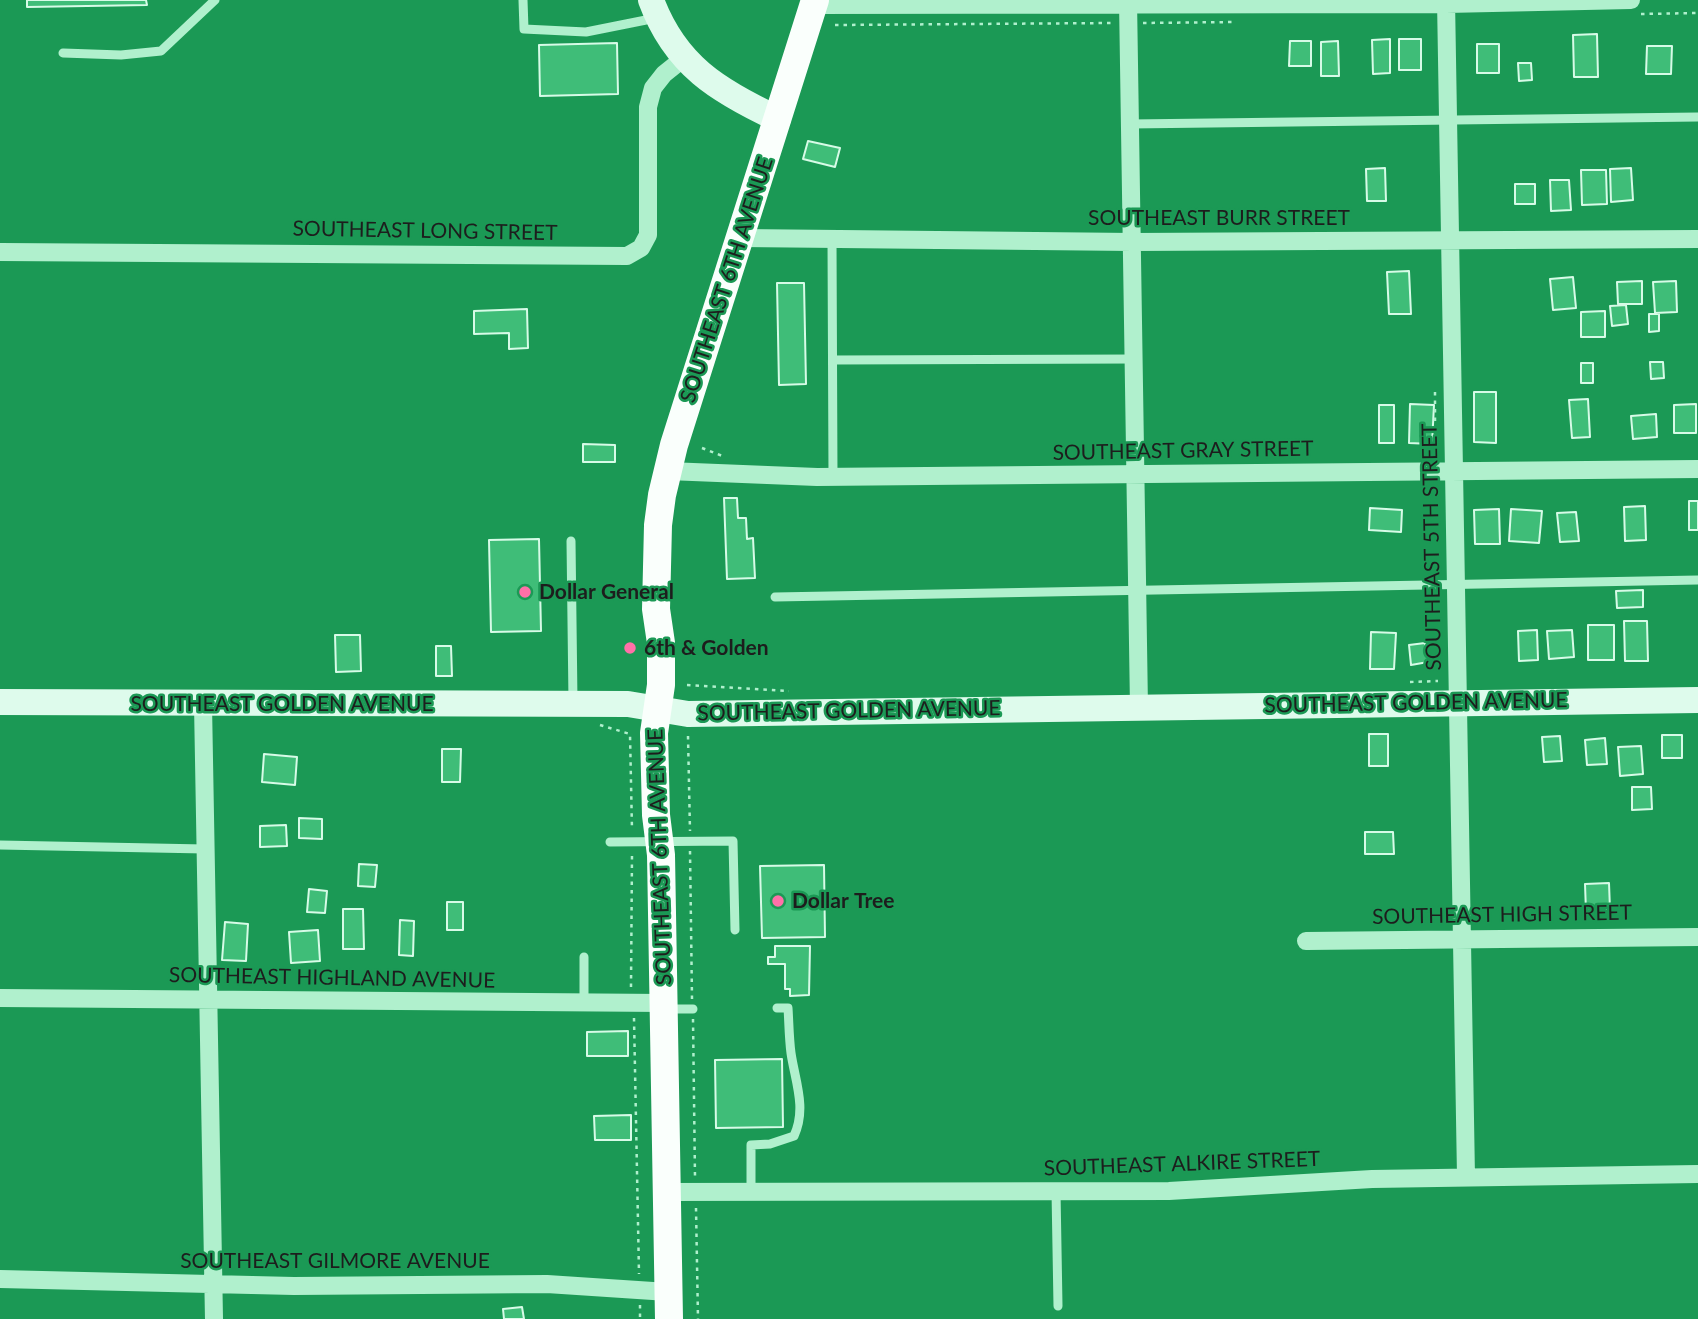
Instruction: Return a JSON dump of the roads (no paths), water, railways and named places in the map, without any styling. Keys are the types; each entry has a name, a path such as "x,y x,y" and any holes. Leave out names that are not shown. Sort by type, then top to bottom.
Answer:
{"main road":[{"name":"SOUTHEAST 6TH AVENUE","path":"669,1306 664,1006 645,842 661,685 661,643 656,610 657,525 668,471 814,3"}],"street":[{"path":"814,3 1631,0"},
{"path":"1128,2 1139,707"},
{"name":"SOUTHEAST 5TH STREET","path":"1446,2 1465,1176"},
{"path":"654,9 674,48 684,58 728,94 778,119"},
{"name":"SOUTHEAST LONG STREET","path":"0,252 627,256 641,248 648,235 650,96 664,74 684,58"},
{"name":"SOUTHEAST BURR STREET","path":"741,238 1133,242 1698,239"},
{"name":"SOUTHEAST GRAY STREET","path":"668,471 833,477 1698,469"},
{"name":"SOUTHEAST GOLDEN AVENUE","path":"0,702 428,706 628,704 688,714 1698,700"},
{"path":"203,704 214,1319"},
{"name":"SOUTHEAST HIGH STREET","path":"1306,941 1698,937"},
{"name":"SOUTHEAST HIGHLAND AVENUE","path":"0,998 664,1006"},
{"name":"SOUTHEAST ALKIRE STREET","path":"667,1192 1169,1191 1465,1176 1698,1174"},
{"name":"SOUTHEAST GILMORE AVENUE","path":"0,1279 294,1286 547,1284 640,1293 669,1306"}],"lane":[{"path":"63,53 121,55 161,51 215,0"},
{"path":"523,0 524,29 586,32 654,9"},
{"path":"1130,124 1698,117"},
{"path":"832,240 833,477"},
{"path":"833,360 1134,359"},
{"path":"571,541 573,704"},
{"path":"775,597 1138,593 1455,583 1698,580"},
{"path":"610,842 733,841 735,930"},
{"path":"0,845 205,849"},
{"path":"584,957 584,1004"},
{"path":"664,1006 693,1009"},
{"path":"751,1191 751,1145 770,1144 794,1136 800,1123 798,1079 791,1056 788,1008 777,1008"},
{"path":"1056,1191 1058,1306"}],"place":[{"name":"Dollar General","path":"525,592"},
{"name":"6th & Golden","path":"630,648"},
{"name":"Dollar Tree","path":"778,901"}]}
